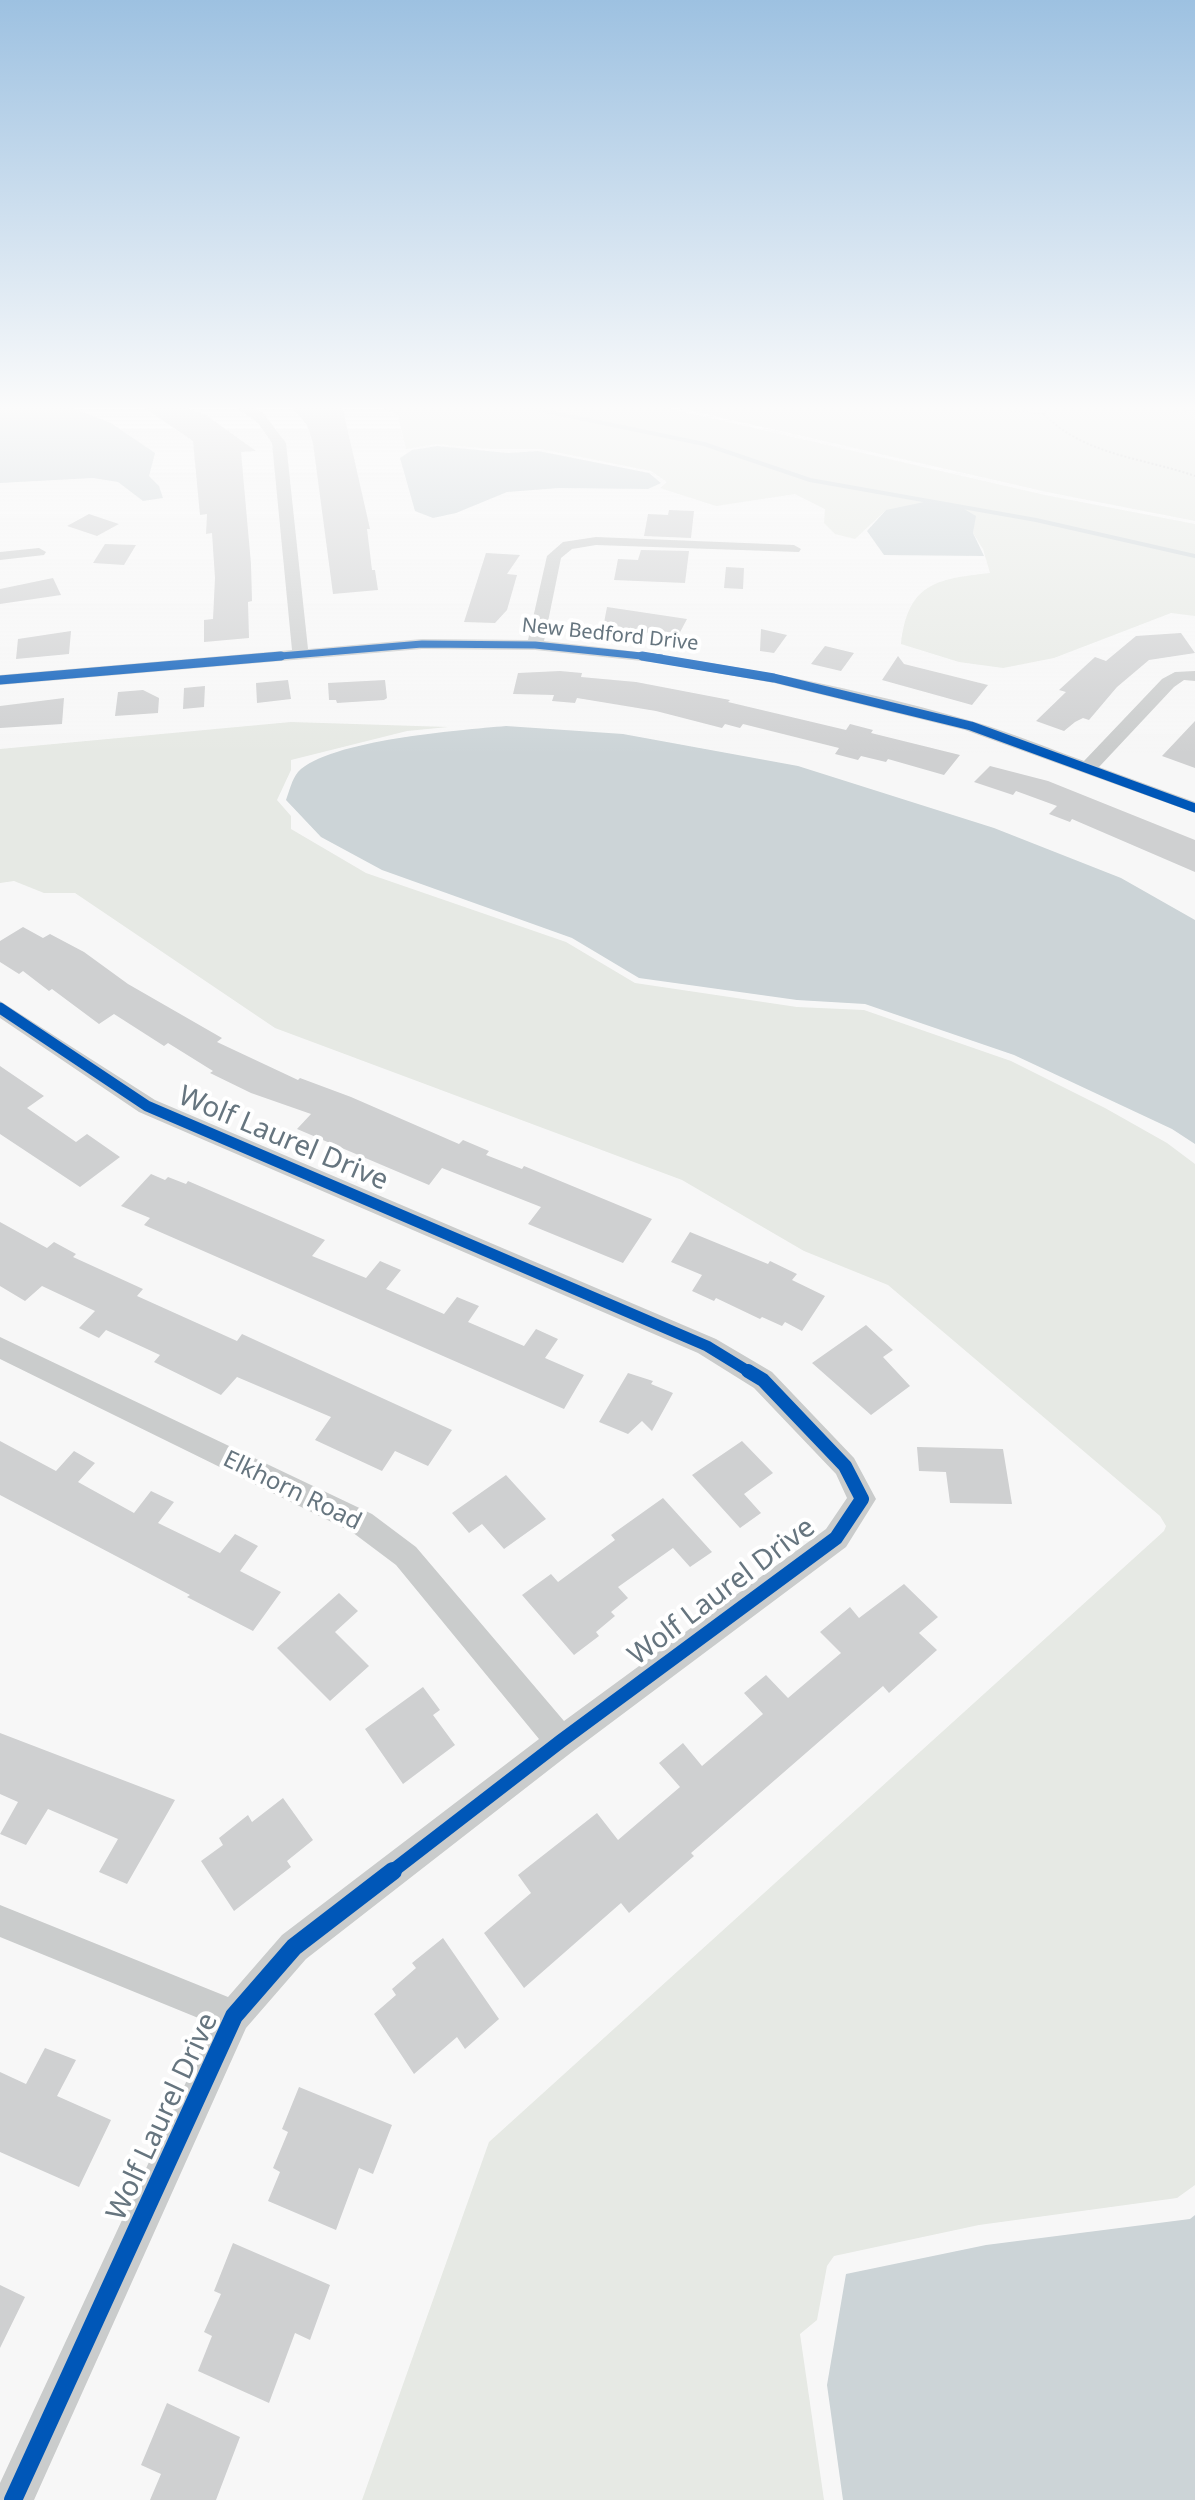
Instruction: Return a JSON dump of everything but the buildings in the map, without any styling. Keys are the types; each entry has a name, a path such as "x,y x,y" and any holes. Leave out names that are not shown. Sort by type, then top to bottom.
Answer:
{"street":[{"path":"287,522 300,654"},
{"path":"535,645 554,556 568,545 596,541 794,549"},
{"path":"0,556 39,552"},
{"name":"New Bedford Drive","path":"0,680 422,644 535,645 661,658 774,678 971,726 1195,808"},
{"path":"1088,768 1168,683 1181,675 1195,676"},
{"name":"Wolf Laurel Drive","path":"0,1008 147,1106 707,1346 763,1380 845,1466 862,1499 836,1538 561,1741 294,1947 234,2016 13,2500"},
{"name":"Elkhorn Road","path":"0,1347 362,1523 406,1556 561,1741"},
{"path":"0,1921 234,2016"}],"shaded area":[{"path":"874,522 855,539 835,534 824,523"},
{"path":"875,522 975,522 973,533 984,556 884,555 867,531"},
{"path":"974,522 1195,524 1195,616 1171,613 1054,658 1003,668 959,662 901,644 910,608 928,588 954,578 990,573 983,549 973,533"},
{"path":"291,722 448,727 407,731 291,760 291,770 277,800 291,816 291,829 366,873 566,942 635,983 797,1007 864,1010 1011,1061 1105,1108 1167,1143 1195,1164 1195,2185 1177,2198 979,2225 834,2256 827,2266 817,2320 800,2334 824,2500 362,2500 489,2142 1166,1526 1160,1516 888,1285 804,1251 682,1180 275,1028 75,893 44,893 14,881 0,883 0,749"},
{"path":"506,726 623,734 798,766 994,828 1121,878 1195,920 1195,1144 1172,1129 1014,1055 865,1004 797,1000 639,978 572,938 382,870 321,837 286,800 298,772 314,761 337,752 396,738"},
{"path":"1195,2215 1195,2500 843,2500 827,2385 846,2274 986,2245 1190,2219"}],"waterway":[{"path":"1043,522 1195,556"}],"cycle path":[{"path":"0,680 422,644 535,645 661,658 774,678 971,726 1195,808"},
{"path":"0,1008 147,1106 707,1346 763,1380 845,1466 862,1499 836,1538 561,1741 294,1947 234,2016 13,2500"}]}
